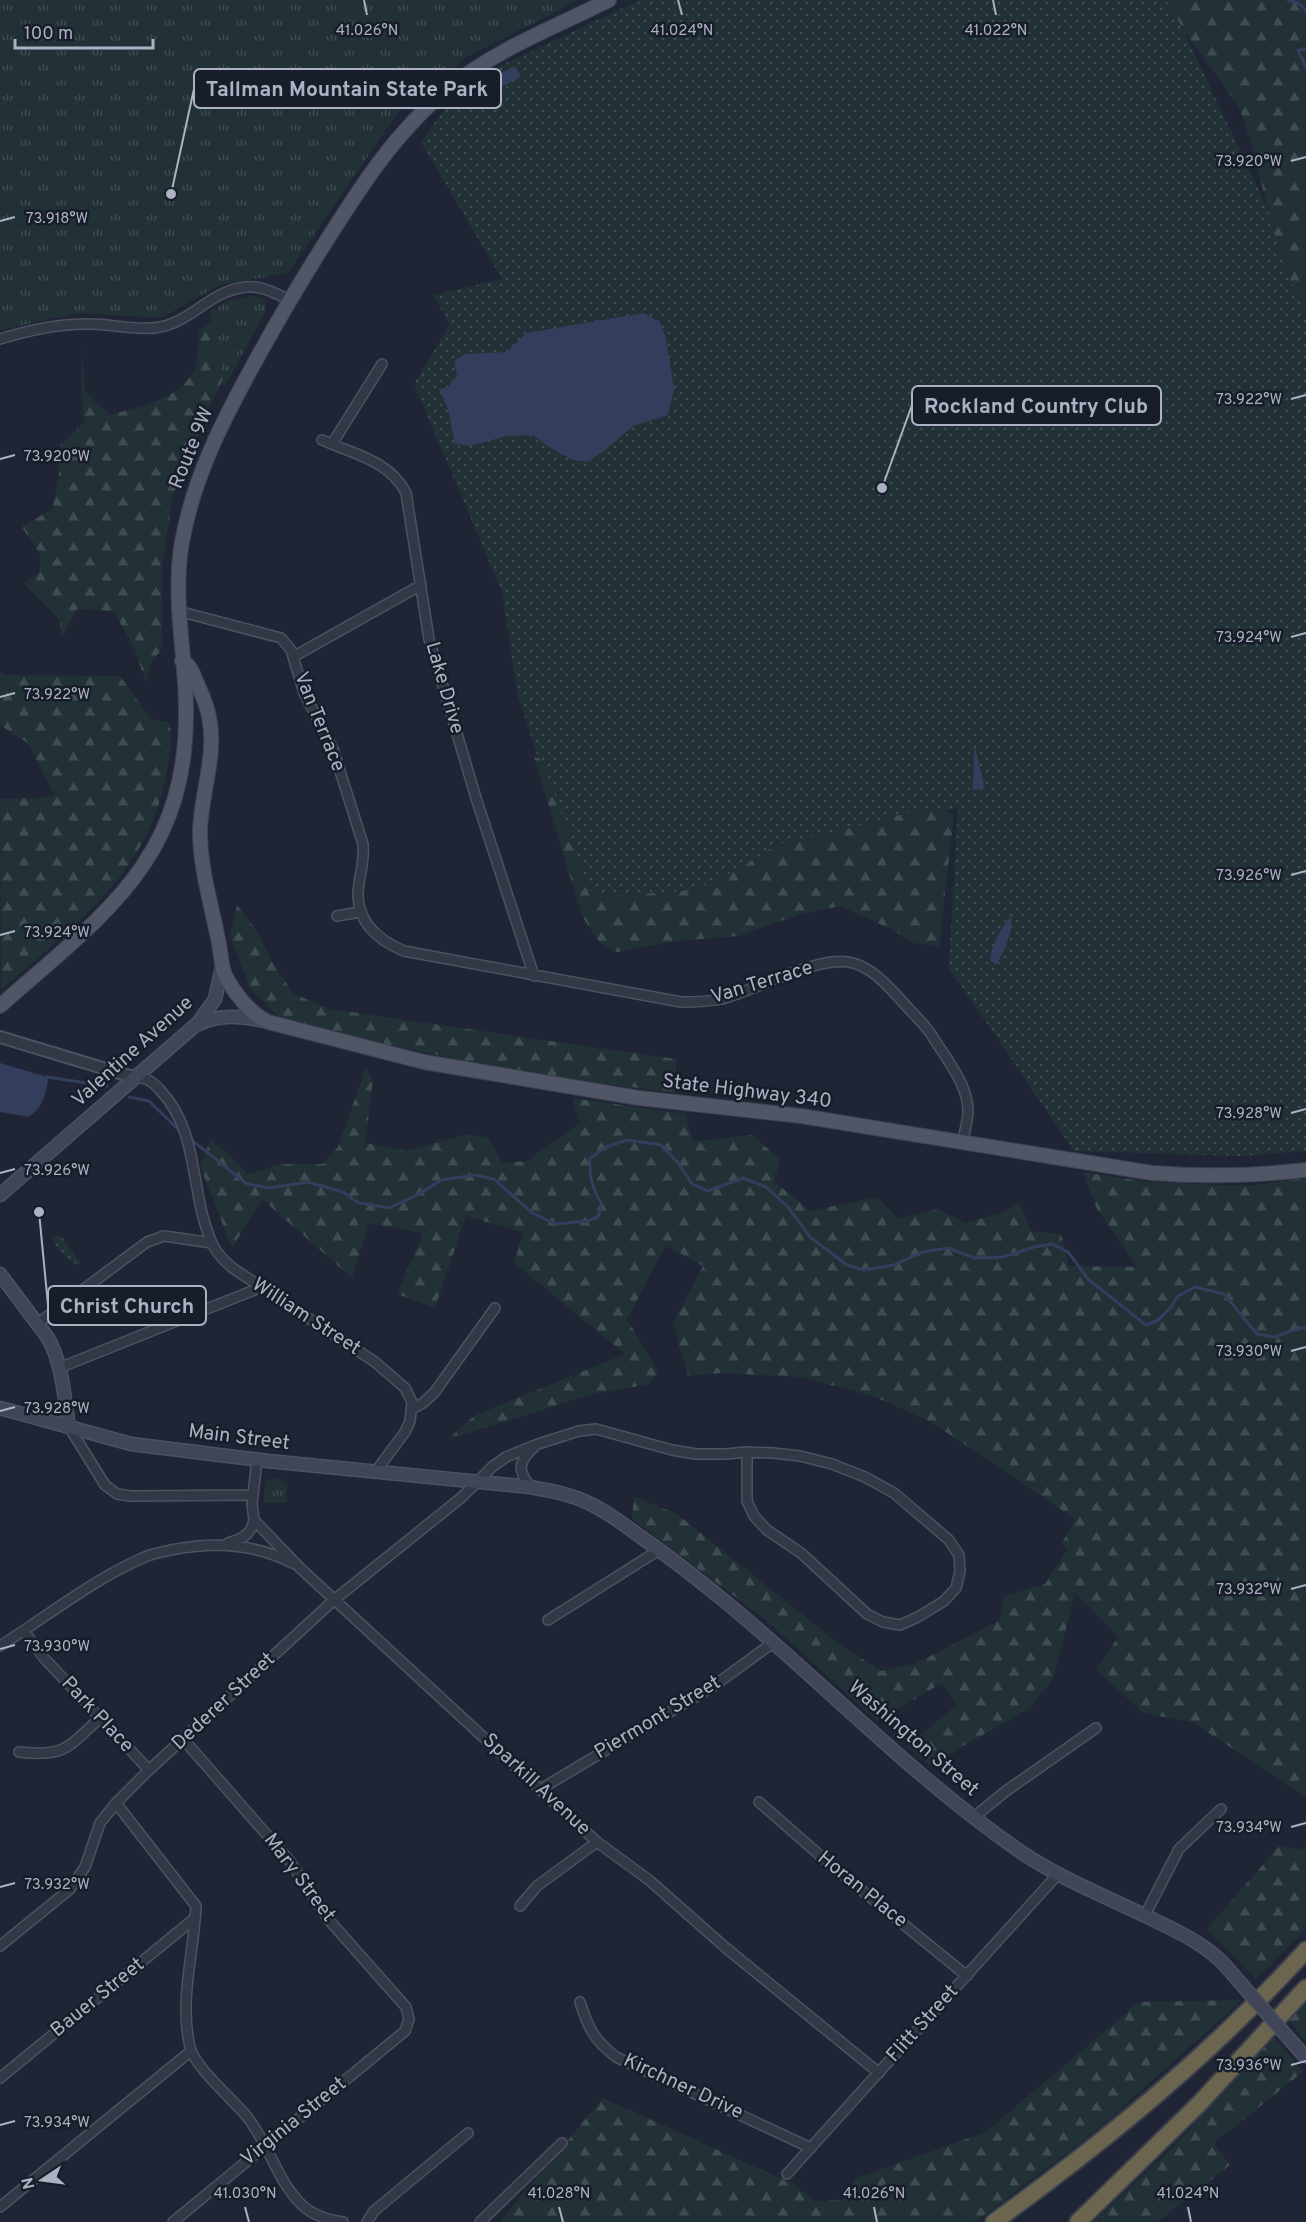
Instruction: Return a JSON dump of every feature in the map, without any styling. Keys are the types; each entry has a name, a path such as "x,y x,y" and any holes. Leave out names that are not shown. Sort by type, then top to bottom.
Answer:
{"highway":[{"path":"994,2222 1072,2164 1159,2093 1241,2016 1306,1950"},
{"path":"1078,2222 1191,2112 1306,1988"}],"main road":[{"name":"Route 9W","path":"0,1006 100,916 131,884 159,841 171,811 184,742 186,713 178,611 178,575 181,548 191,505 202,470 223,420 290,300 380,160 428,106 476,69 609,0"},
{"name":"Valentine Avenue","path":"0,1195 202,1019 219,988 222,969 219,944 203,868 201,847 201,827 211,745 210,724 206,704 191,668 182,661"},
{"path":"222,969 229,983 243,1001 260,1017 272,1023"},
{"name":"State Highway 340","path":"190,1030 210,1019 246,1017 424,1062 639,1098 801,1116 1152,1173 1206,1177 1255,1176 1306,1170"},
{"path":"0,1274 54,1350 69,1427"},
{"name":"Main Street","path":"0,1408 131,1444 257,1460 477,1481"},
{"name":"Washington Street","path":"477,1481 531,1487 568,1495 597,1508 659,1550 774,1642 874,1733 974,1817 1024,1853 1059,1873 1198,1943 1223,1963 1306,2058"}],"street":[{"path":"0,339 64,325 88,323 141,328 168,325 212,298 249,286 265,289 290,300"},
{"path":"332,444 382,364"},
{"name":"Lake Drive","path":"322,440 378,463 392,473 402,485 409,502 429,639 534,976"},
{"path":"293,657 421,585"},
{"name":"Van Terrace","path":"178,611 281,638 291,650 304,693 333,749 363,844 364,860 358,895 360,912 369,929 386,944 404,951 681,1002 722,999 816,966 836,962 853,963 869,971 888,986 928,1030 956,1074 966,1094 968,1111 963,1142"},
{"path":"337,916 360,912"},
{"path":"0,1037 126,1076 137,1077"},
{"name":"William Street","path":"137,1077 152,1082 179,1114 204,1221 212,1244 226,1263 389,1372 408,1391 412,1409"},
{"path":"37,1324 147,1242 164,1236 212,1244"},
{"path":"59,1368 262,1287"},
{"path":"376,1472 405,1432 412,1409 434,1393 495,1308"},
{"path":"69,1427 105,1485 117,1494 126,1496 253,1495"},
{"name":"Dederer Street","path":"0,1946 70,1889 85,1867 100,1822 149,1770 334,1600 462,1497 492,1467 506,1457 538,1444 579,1431 596,1429 684,1452 725,1454 747,1452 800,1456 832,1464 894,1493 950,1540 959,1555 960,1571 956,1588 944,1601 900,1625 883,1622 867,1614 801,1553 767,1530 754,1516 747,1502 747,1452"},
{"path":"531,1487 522,1477 520,1466 524,1456 538,1444"},
{"path":"223,1545 244,1537 252,1526 257,1460"},
{"name":"Sparkill Avenue","path":"254,1520 334,1600 597,1842 649,1880 726,1948 879,2073"},
{"path":"0,1646 101,1580 147,1555 183,1548 223,1545 267,1553 300,1568"},
{"path":"548,1620 659,1550"},
{"name":"Park Place","path":"24,1631 44,1658 149,1770"},
{"name":"Piermont Street","path":"539,1790 715,1684 774,1642"},
{"path":"19,1752 41,1755 58,1753 70,1746 99,1719"},
{"path":"974,1817 1006,1791 1096,1728"},
{"name":"Mary Street","path":"184,1740 289,1860 328,1919 406,2007 409,2019"},
{"name":"Horan Place","path":"759,1802 832,1866 967,1976"},
{"path":"116,1803 196,1906 186,1981 187,2031 191,2051 201,2066 249,2119 285,2184 302,2206 326,2220 343,2222"},
{"path":"1145,1916 1179,1849 1221,1809"},
{"path":"520,1906 537,1886 597,1842"},
{"name":"Flitt Street","path":"787,2174 1059,1873"},
{"name":"Bauer Street","path":"0,2078 195,1918"},
{"name":"Kirchner Drive","path":"580,2002 591,2032 599,2043 616,2057 811,2148"},
{"name":"Virginia Street","path":"173,2222 405,2031 409,2019"},
{"path":"0,2207 191,2051"},
{"path":"367,2222 374,2211 468,2133"},
{"path":"480,2222 562,2143"}],"green space":[{"path":"0,0 579,0 466,57 396,115 288,273 220,285 161,318 78,313 0,330"},
{"path":"640,0 1169,0 1306,290 1306,1151 1242,1156 1074,1151 949,968 958,807 706,900 586,911 517,691 502,592 414,384 450,324 433,295 502,279 421,142 443,111 479,76"},
{"path":"1166,0 1306,0 1306,313 1282,262 1240,109 1183,29"},
{"path":"255,296 265,300 266,311 224,388 210,312 227,301"},
{"path":"228,309 255,314 208,410 173,495 162,566 162,649 150,664 146,683 135,650 114,611 77,609 61,639 60,620 24,584 40,572 40,554 22,527 52,509 59,475 60,445 84,423 81,395 82,346 85,390 109,415 168,396 187,381 195,367 199,330"},
{"path":"0,672 5,675 120,676 151,719 168,722 171,738 159,803 146,836 128,866 82,919 1,990 0,799 40,798 54,795 29,744 0,725"},
{"path":"534,757 542,759 588,888 600,897 697,890 717,878 736,871 777,844 931,807 954,814 939,947 914,943 891,929 840,906 801,914 738,936 676,941 617,952 600,943 582,916"},
{"path":"237,905 256,930 274,965 294,994 330,1009 676,1059 675,1093 507,1070 362,1039 278,1016 250,988 230,935"},
{"path":"366,1068 373,1080 365,1143 407,1151 467,1134 489,1138 502,1163 527,1161 580,1123 572,1098 685,1114 693,1142 752,1135 780,1159 774,1181 810,1211 877,1197 898,1218 938,1209 966,1223 1000,1213 1019,1202 1031,1231 1061,1234 1069,1266 1138,1267 1097,1209 1083,1172 1147,1182 1248,1186 1306,1178 1306,1797 1192,1722 1143,1713 1096,1669 1118,1637 1075,1593 1054,1677 1029,1709 929,1765 907,1746 957,1705 942,1683 877,1721 766,1620 632,1519 634,1497 677,1514 834,1640 881,1671 917,1663 1000,1620 1004,1596 1045,1584 1067,1550 1062,1543 1075,1519 931,1422 873,1396 800,1377 722,1373 688,1376 673,1323 703,1266 666,1245 627,1319 659,1372 649,1384 586,1396 447,1440 474,1416 625,1354 514,1263 523,1233 466,1216 435,1308 397,1294 423,1233 369,1223 352,1278 262,1199 232,1248 200,1166 211,1139 249,1174 280,1164 323,1164 338,1147"},
{"path":"57,1235 61,1236 80,1265 72,1262 60,1251 53,1239"},
{"path":"278,1477 288,1483 287,1503 263,1503 266,1481"},
{"path":"1280,1845 1302,1850 1306,1845 1306,1929 1256,1979 1225,1946 1206,1930"},
{"path":"1306,1998 1306,2042 1288,2019"},
{"path":"1242,2000 1097,2130 975,2222 500,2222 603,2098 793,2184 815,2201 851,2199 854,2179 986,2132 1139,2002"},
{"path":"1274,2037 1303,2072 1214,2143 1230,2165 1157,2222 1093,2222 1172,2148"}],"water":[{"path":"515,66 521,77 495,90 489,79"},
{"path":"644,313 660,322 666,338 674,389 668,415 633,426 588,462 573,460 533,435 507,436 470,446 455,444 448,409 439,389 448,387 457,376 454,361 465,354 507,352 526,333"},
{"path":"975,747 985,788 972,790 974,758"},
{"path":"1011,916 1008,941 996,965 990,960 993,948 1000,931"},
{"path":"0,1063 48,1077 43,1099 38,1109 29,1117 0,1112"}],"waterway":[{"path":"1288,0 1298,3 1306,10"},
{"path":"1306,49 1298,50 1306,67"},
{"path":"47,1077 107,1086"},
{"path":"129,1097 149,1101 181,1132"},
{"path":"189,1138 247,1184 270,1188 308,1182 343,1192 359,1203 389,1208 442,1180 474,1175 494,1179 531,1212 555,1224 587,1221 598,1217 602,1204 592,1182 590,1158 606,1147 627,1140 661,1145 679,1164 692,1184 708,1191 743,1178 766,1187 788,1207 810,1237 847,1265 863,1270 894,1265 923,1252 948,1248 975,1258 1003,1257 1052,1244 1068,1252 1088,1279 1146,1325 1158,1320 1178,1296 1195,1287 1224,1294 1257,1334 1274,1337 1299,1328 1306,1328"}],"place":[{"name":"Tallman Mountain State Park","path":"171,194"},
{"name":"Rockland Country Club","path":"882,488"},
{"name":"Christ Church","path":"39,1212"}]}
